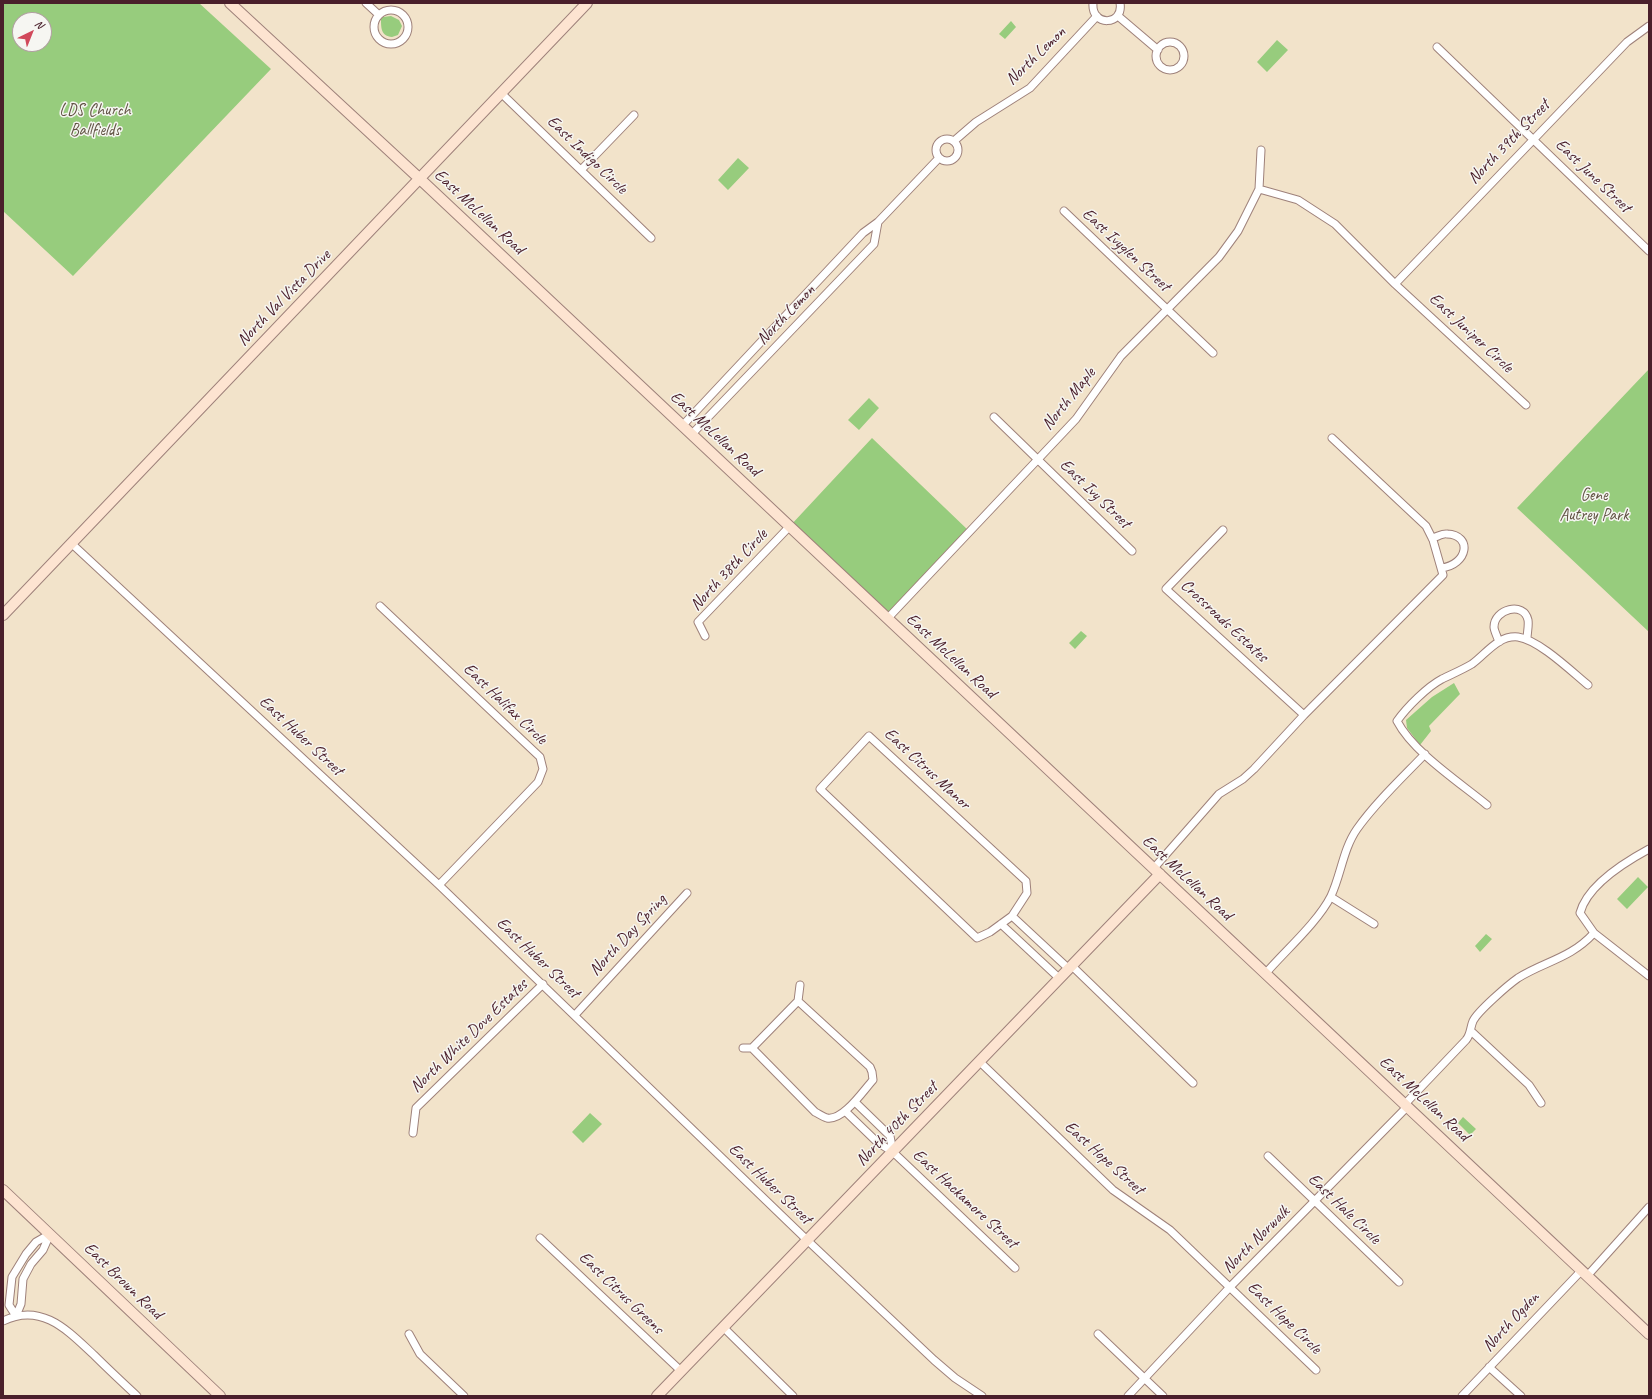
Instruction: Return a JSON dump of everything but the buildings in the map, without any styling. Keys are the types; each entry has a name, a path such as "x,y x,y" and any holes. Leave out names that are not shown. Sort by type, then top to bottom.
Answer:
{"street":[{"name":"East McLellan Road","path":"230,3 420,178 1585,1272 1649,1334"},
{"path":"366,3 379,15"},
{"name":"North Val Vista Drive","path":"3,615 587,3"},
{"path":"1094,3 1093,8 1097,16 1105,21 1110,21 1118,16 1121,8 1120,3"},
{"path":"388,10 399,12 403,15 408,24 408,30 403,39 393,44 387,43 378,37 374,26 379,15 388,10"},
{"name":"North Lemon","path":"954,141 976,122 1030,88 1097,16"},
{"path":"1118,16 1158,50"},
{"name":"North 39th Street","path":"1395,284 1627,42 1649,26"},
{"name":"East June Street","path":"1436,47 1649,251"},
{"name":"East Indigo Circle","path":"501,93 651,238"},
{"path":"581,170 634,115"},
{"path":"946,139 954,141 958,149 955,158 947,162 939,158 935,151 938,143 946,139"},
{"path":"1259,189 1261,150"},
{"name":"North Lemon","path":"683,425 863,233 878,222 939,158"},
{"name":"East Juniper Circle","path":"1259,189 1298,200 1335,224 1395,284 1526,405"},
{"name":"North Maple","path":"888,618 1076,419 1122,356 1219,257 1238,231 1259,189"},
{"name":"East Ivyglen Street","path":"1064,211 1213,353"},
{"name":"North Lemon","path":"692,434 712,411 842,279 874,244 878,222"},
{"path":"831,268 842,279"},
{"name":"North Lemon","path":"743,361 752,371"},
{"path":"717,389 726,397"},
{"path":"704,403 712,411"},
{"name":"East Ivy Street","path":"994,416 1132,551"},
{"path":"1157,871 1219,794 1243,779 1254,769 1304,715 1443,575 1432,538 1426,526 1332,438"},
{"name":"North 38th Circle","path":"705,636 698,622 790,526"},
{"name":"Crossroads Estates","path":"1223,530 1166,589 1304,715"},
{"path":"1432,538 1446,533 1452,534 1462,541 1465,547 1464,554 1459,561 1454,565 1441,568"},
{"name":"East Huber Street","path":"71,544 439,885 807,1240 944,1369 982,1396"},
{"name":"East Halifax Circle","path":"380,606 540,757 543,769 538,782 439,885"},
{"path":"1499,642 1494,627 1496,621 1503,612 1509,609 1518,609 1525,614 1528,620 1527,640"},
{"path":"1487,804 1424,754 1403,732 1397,721 1405,709 1440,680 1463,669 1481,657 1492,645 1516,637 1531,640 1588,685"},
{"name":"East Citrus Manor","path":"869,736 1026,881 1027,893 1012,916 1001,924 990,932 977,938 820,789 869,736"},
{"path":"1266,973 1317,917 1331,896 1345,854 1356,830 1424,754"},
{"path":"1649,849 1612,872 1584,901 1580,913 1594,933 1649,976"},
{"name":"North 40th Street","path":"657,1396 1070,968 1157,871"},
{"name":"North Day Spring","path":"575,1015 687,893"},
{"path":"1331,896 1374,924"},
{"path":"1012,916 1193,1083"},
{"path":"1001,924 1060,978"},
{"name":"North Norwalk","path":"1128,1396 1230,1287 1315,1202 1407,1105 1466,1040 1471,1031 1475,1018 1517,978 1571,953 1594,933"},
{"name":"North White Dove Estates","path":"413,1132 416,1108 543,984"},
{"path":"752,1048 798,1001 800,985"},
{"path":"743,1048 752,1048 815,1112 827,1118 837,1116 845,1111 855,1102 873,1080 870,1067 798,1001"},
{"path":"1471,1031 1529,1085 1541,1103"},
{"name":"East Hope Street","path":"980,1062 1113,1190 1170,1230 1230,1287"},
{"path":"855,1102 890,1136 893,1152"},
{"name":"East Hackamore Street","path":"845,1111 877,1142 893,1152 1016,1268"},
{"path":"860,1126 870,1116"},
{"name":"East Hale Circle","path":"1268,1156 1399,1282"},
{"name":"East Brown Road","path":"3,1190 220,1396"},
{"name":"North Ogden","path":"1462,1396 1649,1207"},
{"path":"16,1316 9,1305 10,1283 15,1270 22,1258 36,1242 50,1234"},
{"path":"16,1316 21,1304 22,1284 31,1264 43,1250 50,1234"},
{"name":"East Citrus Greens","path":"540,1238 680,1371"},
{"path":"10,1283 22,1284"},
{"name":"East Hope Circle","path":"1230,1287 1316,1370"},
{"path":"3,1321 16,1316 45,1318 62,1326 137,1396"},
{"path":"723,1327 794,1396"},
{"path":"409,1334 420,1354 464,1396"},
{"path":"1098,1334 1163,1396"},
{"path":"1490,1368 1521,1396"}],"green space":[{"name":"LDS Church Ballfields","path":"3,3 199,3 271,69 73,276 3,211"},
{"path":"391,16 399,20 402,26 398,35 392,37 388,36 382,31 381,19 383,17"},
{"path":"1011,21 1016,27 1005,39 999,34"},
{"path":"1277,40 1288,50 1267,72 1257,62"},
{"path":"738,158 749,168 728,190 718,180"},
{"name":"Gene Autrey Park","path":"1649,369 1649,632 1517,508"},
{"path":"869,398 879,408 859,430 848,420"},
{"path":"872,438 969,531 888,618 790,526"},
{"path":"1081,631 1087,636 1075,649 1069,643"},
{"path":"1454,683 1460,694 1429,726 1431,731 1420,745 1407,728 1406,720 1432,697"},
{"path":"1638,877 1648,887 1627,909 1617,899"},
{"path":"1486,934 1492,939 1480,952 1475,946"},
{"path":"590,1113 602,1124 583,1143 572,1132"},
{"path":"1463,1117 1476,1129 1470,1135 1458,1123"}]}
